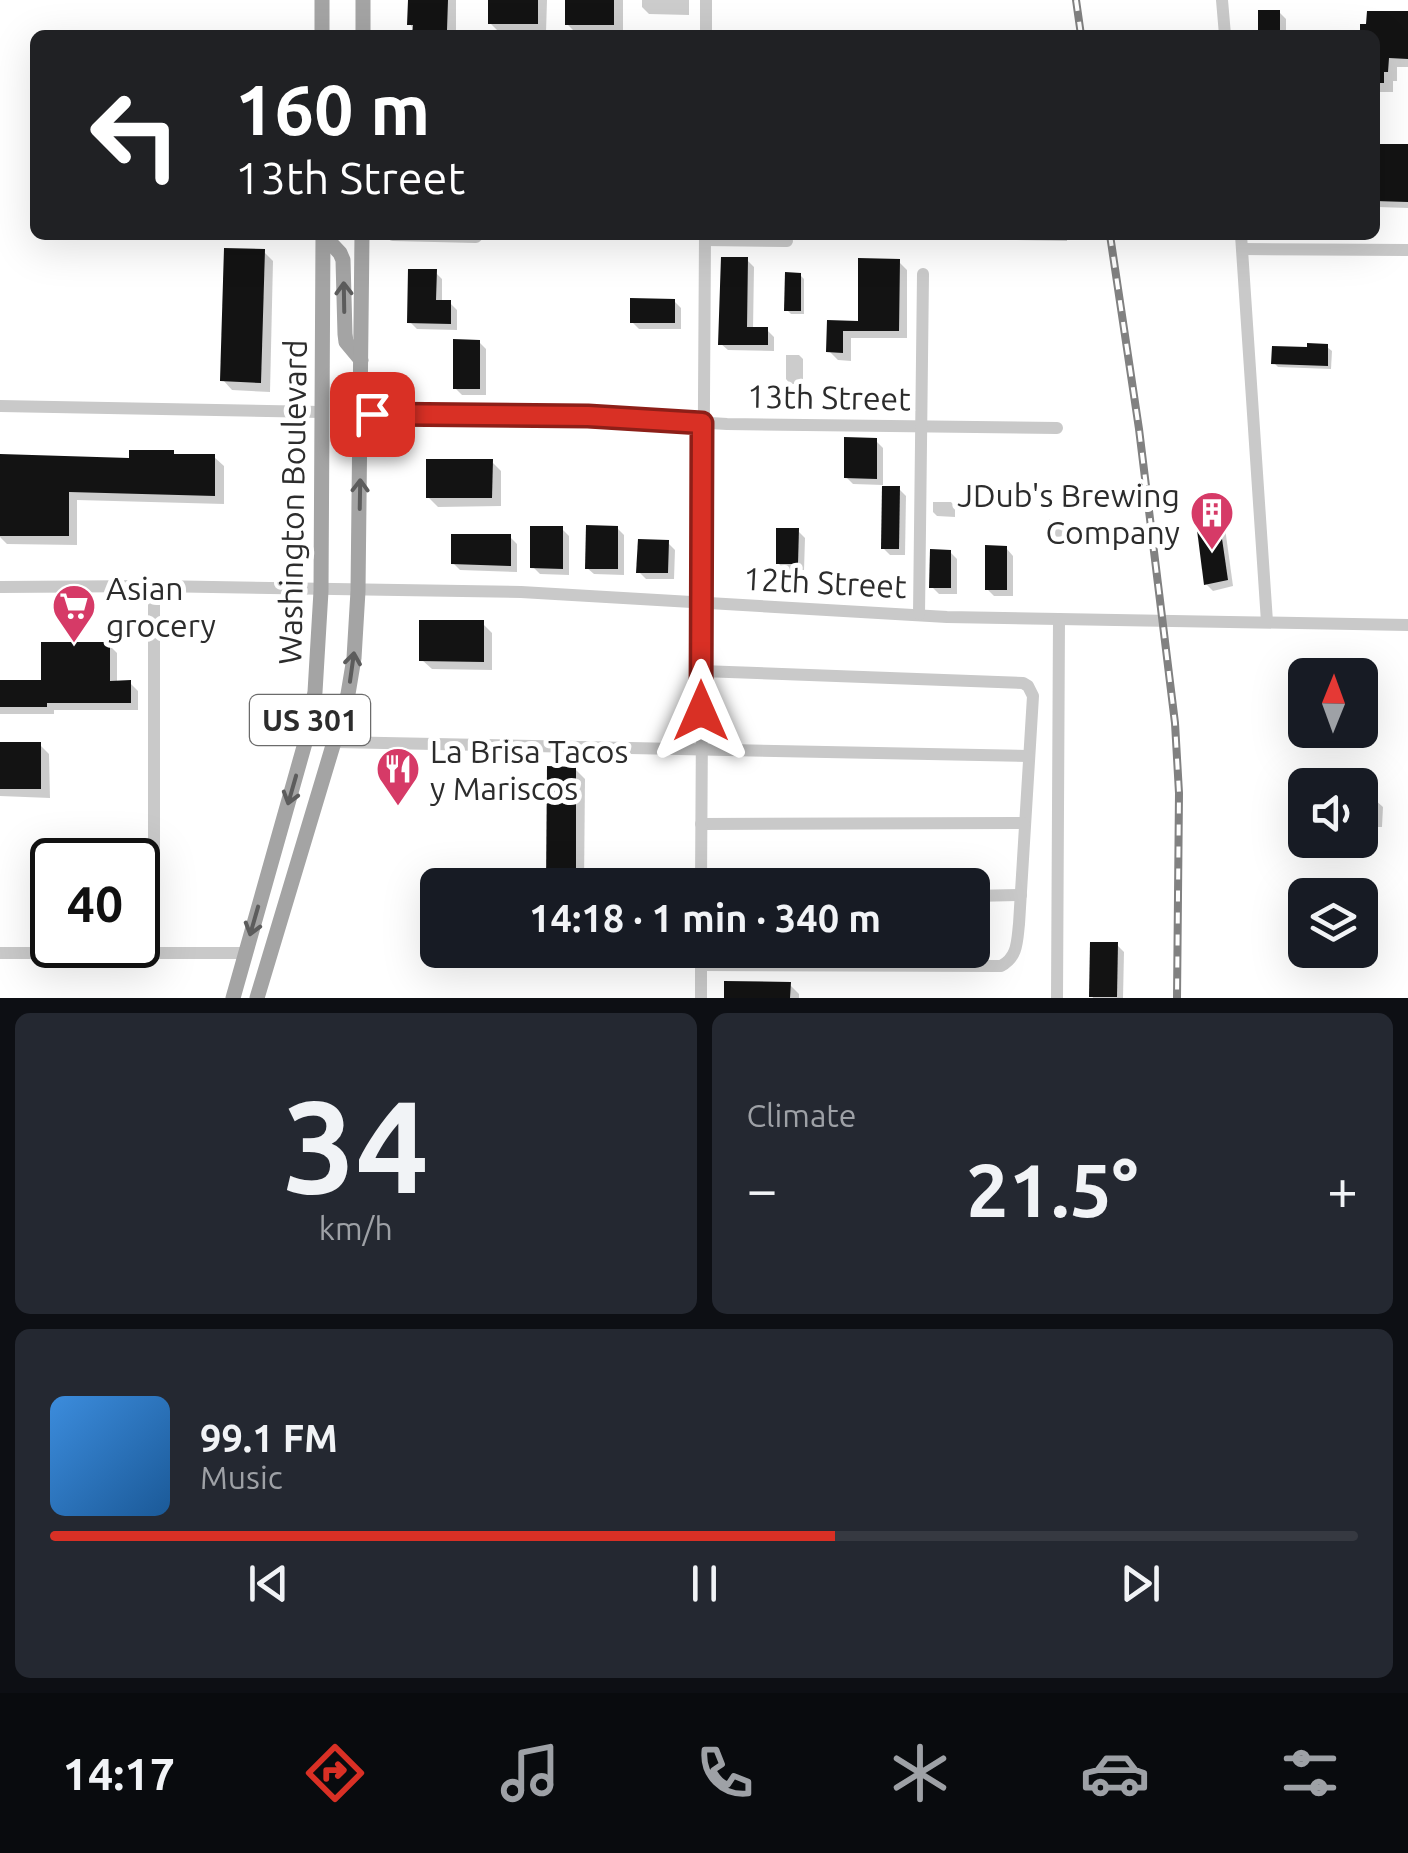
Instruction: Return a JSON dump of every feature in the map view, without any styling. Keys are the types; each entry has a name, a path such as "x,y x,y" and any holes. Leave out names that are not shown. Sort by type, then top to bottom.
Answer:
{"main road":[{"path":"322,0 322,30"},
{"path":"362,0 363,30"},
{"name":"Washington Boulevard","path":"234,998 316,692 321,590 323,240"},
{"path":"328,240 343,260 345,334 350,348 361,360"},
{"name":"Washington Boulevard","path":"258,998 348,694 354,658 362,240"}],"street":[{"path":"706,0 706,30"},
{"path":"1222,0 1225,30"},
{"path":"701,868 704,240"},
{"path":"759,240 787,241"},
{"path":"1267,622 1242,242 1408,250"},
{"path":"918,614 923,274"},
{"path":"0,406 321,412"},
{"name":"13th Street","path":"360,414 1057,428"},
{"path":"154,586 154,838"},
{"name":"12th Street","path":"0,588 154,586 521,592 1060,620 1408,625"},
{"path":"1056,998 1060,620"},
{"path":"701,671 1028,686 1033,696 1016,952 1009,962 990,966"},
{"path":"334,742 1028,756"},
{"path":"701,824 1024,823"},
{"path":"990,896 1020,895"},
{"path":"0,953 30,953"},
{"path":"160,953 245,953"},
{"path":"701,968 701,998"}],"building":[{"path":"408,0 448,0 447,30 412,30 413,25 407,25"},
{"path":"488,0 538,0 538,24 488,24"},
{"path":"565,0 614,0 614,25 565,25"},
{"path":"1258,10 1280,10 1280,30 1258,30"},
{"path":"1367,11 1408,11 1408,59 1389,58 1384,83 1380,83 1380,30 1360,30 1360,24 1366,24"},
{"path":"1380,144 1408,144 1408,202 1380,201"},
{"path":"224,248 265,249 261,383 220,381"},
{"path":"721,257 748,257 747,327 768,327 768,345 718,345"},
{"path":"858,258 900,259 899,331 843,331 843,353 826,352 827,320 858,321"},
{"path":"408,269 437,269 436,300 451,300 451,324 407,323"},
{"path":"785,272 801,273 801,311 784,311"},
{"path":"630,298 675,299 675,323 630,323"},
{"path":"453,339 480,340 480,389 453,389"},
{"path":"1307,343 1328,344 1328,366 1271,364 1272,346 1307,347"},
{"path":"844,437 877,438 877,479 844,478"},
{"path":"129,450 215,454 215,496 69,492 69,536 0,536 0,454 129,458"},
{"path":"426,459 493,459 492,498 426,498"},
{"path":"882,486 900,486 899,549 881,549"},
{"name":"JDub's Brewing Company","path":"1219,518 1228,580 1204,585 1196,522"},
{"path":"586,525 618,526 618,569 585,569"},
{"path":"530,526 563,526 563,569 530,568"},
{"path":"776,528 799,528 798,564 776,564"},
{"path":"451,534 511,534 511,566 451,564"},
{"path":"638,539 669,540 668,573 636,573"},
{"path":"985,545 1007,546 1007,590 985,590"},
{"path":"930,549 951,550 951,588 929,588"},
{"path":"419,620 484,620 484,662 419,661"},
{"path":"41,642 110,642 110,681 131,680 131,703 0,707 0,680 41,680"},
{"path":"0,742 41,742 41,789 0,789"},
{"path":"547,766 576,767 576,868 546,868"},
{"path":"1090,942 1118,942 1117,997 1089,997"},
{"path":"724,981 791,982 790,998 724,998"}],"railway":[{"path":"1076,0 1080,30"},
{"path":"1111,240 1139,429 1175,723 1179,793 1177,998"}],"place":[{"name":"JDub's Brewing Company","path":"1212,551"},
{"name":"Asian grocery","path":"74,644"},
{"name":"La Brisa Tacos y Mariscos","path":"398,807"}],"route":[{"path":"372,414 588,416 702,423 701,711"}]}
